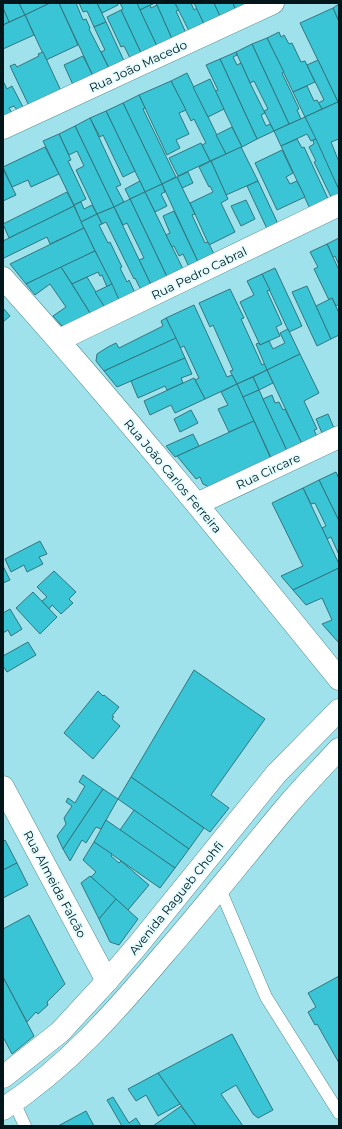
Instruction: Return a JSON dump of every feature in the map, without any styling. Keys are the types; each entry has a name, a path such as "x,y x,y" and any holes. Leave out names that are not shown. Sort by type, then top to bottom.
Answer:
{"street":[{"name":"Rua João Macedo","path":"3,128 273,3"},
{"name":"Rua Pedro Cabral","path":"59,340 339,205"},
{"name":"Rua João Carlos Ferreira","path":"3,278 59,340 197,504 339,679"},
{"name":"Rua Circare","path":"197,504 339,438"},
{"name":"Avenida Ragueb Chohfi","path":"3,1077 60,1032 107,981 276,774 339,710"},
{"path":"9,1106 48,1076 84,1044 117,1009 220,889 287,806 339,749"},
{"name":"Rua Almeida Falcão","path":"3,788 107,981"}],"lane":[{"path":"220,889 266,997 339,1113"},
{"path":"9,1106 25,1126"}],"building":[{"path":"3,3 19,3 25,15 9,22 3,8"},
{"path":"19,3 50,3 25,15"},
{"path":"50,3 59,3 78,45 46,60 25,15"},
{"path":"59,3 76,3 83,20 86,19 90,28 89,29 110,70 94,78"},
{"path":"79,3 97,3 106,22 94,27 87,11 83,12"},
{"path":"97,3 117,3 118,5 102,13"},
{"path":"120,3 137,3 157,46 141,53 121,10 123,9"},
{"path":"137,3 155,3 140,10"},
{"path":"156,3 175,3 179,10 176,11 186,33 172,39"},
{"path":"175,3 191,3 194,10 197,8 204,24 189,31"},
{"path":"194,3 214,3 221,18 205,26"},
{"path":"214,3 233,3 236,11 221,18"},
{"path":"233,3 253,3 236,11"},
{"path":"339,4 339,22 333,8"},
{"path":"150,5 151,8 157,5 172,39 157,46 140,10"},
{"path":"3,8 9,22 3,25"},
{"path":"333,8 339,22 338,102 300,23"},
{"path":"121,10 142,55 131,60 124,46 121,47 107,17"},
{"path":"25,15 34,35 3,49 3,25"},
{"path":"106,22 125,63 110,70 101,52 105,50 94,27"},
{"path":"279,32 281,37 284,35 289,44 292,43 301,62 305,61 315,82 293,92 267,38"},
{"path":"267,38 284,72 282,73 299,109 297,110 301,119 289,124 252,44"},
{"path":"252,44 289,124 274,131 264,111 268,109 254,81 250,83 236,52"},
{"path":"43,52 62,93 30,108 10,66 15,64 17,67 39,56 38,54"},
{"path":"236,52 237,55 233,57 237,65 241,63 265,113 261,115 266,126 270,124 274,131 257,139 220,59"},
{"path":"83,56 94,78 74,87 64,65"},
{"path":"220,59 257,139 242,147 215,91 218,90 206,65"},
{"path":"318,60 338,102 322,109 318,103 324,100 307,65"},
{"path":"187,73 226,154 210,161 202,145 206,143 194,119 191,121 171,81"},
{"path":"210,79 224,109 208,117 193,87"},
{"path":"3,81 7,89 12,86 24,109 3,123","holes":["14,106 17,110 12,113 9,108"]},
{"path":"171,81 186,110 179,113 189,134 176,140 180,148 167,155 139,95"},
{"path":"307,86 314,101 317,100 322,109 305,117 293,92"},
{"path":"139,95 145,108 143,109 176,177 162,184 123,103"},
{"path":"338,102 339,139 331,142 339,162 339,185 337,186 305,117"},
{"path":"123,103 162,184 145,192 106,111"},
{"path":"106,111 135,171 123,177 103,135 100,137 90,118"},
{"path":"305,117 316,139 311,141 307,134 281,146 274,131"},
{"path":"90,118 121,185 116,187 124,202 114,207 75,126"},
{"path":"75,126 114,207 97,214 76,170 84,166 77,151 69,155 59,134"},
{"path":"232,127 242,147 226,154 216,135"},
{"path":"59,134 71,160 68,161 86,199 74,205 43,141"},
{"path":"297,139 302,148 304,147 330,203 311,211 281,146"},
{"path":"316,139 339,190 339,199 333,201 314,162 316,161 309,147 314,144 313,140"},
{"path":"201,143 210,161 178,176 169,158"},
{"path":"45,147 59,174 31,187 28,180 12,187 3,167"},
{"path":"241,147 258,181 226,195 211,161"},
{"path":"282,150 293,173 286,177 290,184 297,181 305,197 277,210 255,163"},
{"path":"211,161 228,199 221,203 235,232 209,245 190,203 213,192 199,167"},
{"path":"3,169 16,195 3,201"},
{"path":"188,172 193,183 182,188 177,177"},
{"path":"177,177 195,214 192,215 205,243 208,242 215,256 199,264 162,184"},
{"path":"140,181 145,192 130,199 125,189"},
{"path":"258,181 279,226 268,231 247,186"},
{"path":"162,184 165,192 161,194 167,206 155,212 145,192"},
{"path":"67,192 74,206 9,238 3,224"},
{"path":"145,192 184,271 168,279 130,199"},
{"path":"130,199 168,279 152,287 139,260 144,258 127,223 123,225 114,207"},
{"path":"246,200 255,219 241,226 231,206"},
{"path":"81,202 84,209 92,205 97,214 81,222 74,205"},
{"path":"74,206 84,228 50,244 47,237 4,258 3,257 3,241"},
{"path":"114,207 152,287 142,292 106,222 102,224 97,214"},
{"path":"174,211 199,264 190,269 183,254 179,256 174,246 172,247 166,235 170,233 163,216"},
{"path":"97,214 102,224 99,225 108,243 110,242 122,267 120,268 127,282 129,280 136,295 120,302 81,222"},
{"path":"84,228 95,251 26,284 10,264"},
{"path":"339,238 339,265 335,256 333,257 327,244"},
{"path":"327,244 339,270 339,304 336,306 332,298 329,300 314,269 318,267 310,252"},
{"path":"95,251 112,284 107,287 102,275 100,276 98,272 72,284 61,267"},
{"path":"61,267 92,316 62,326 53,316 66,307 50,284 35,295 26,284"},
{"path":"275,268 302,326 289,332 262,274"},
{"path":"262,274 270,290 267,291 282,324 276,327 280,336 260,345 240,302 254,295 247,281"},
{"path":"87,277 106,309 92,316 72,284"},
{"path":"112,284 120,302 106,309 95,292"},
{"path":"307,286 331,339 317,346 292,292"},
{"path":"230,289 244,318 241,319 262,365 265,363 267,370 237,384 230,371 233,370 213,325 210,327 199,303"},
{"path":"332,298 339,313 339,335 331,339 316,306"},
{"path":"194,305 227,377 232,375 237,384 205,399 195,380 199,378 184,346 180,348 166,318"},
{"path":"3,308 10,316 3,322"},
{"path":"166,318 176,338 104,371 96,361 97,354 108,347 116,343 119,348 163,326 161,321"},
{"path":"288,329 300,354 267,370 256,344 259,343 260,345 269,341 273,349 285,343 280,333"},
{"path":"176,338 185,358 117,387 104,371"},
{"path":"300,354 319,393 304,401 317,429 314,430 319,441 304,448 267,370"},
{"path":"185,358 192,374 181,378 183,383 167,390 165,386 138,398 131,381"},
{"path":"267,370 273,383 259,390 253,377"},
{"path":"253,377 259,390 243,397 237,384"},
{"path":"194,378 205,399 175,413 171,405 150,415 144,401"},
{"path":"237,384 254,421 229,432 218,409 228,405 221,392"},
{"path":"259,390 289,455 273,462 243,397"},
{"path":"272,395 275,403 279,402 283,410 285,409 304,448 289,455 263,399"},
{"path":"191,410 198,423 180,432 174,419"},
{"path":"328,414 334,428 322,433 316,419"},
{"path":"254,421 271,459 209,487 203,484 200,477 196,479 177,456"},
{"path":"193,434 199,446 175,457 166,446"},
{"path":"336,472 339,479 339,521 319,480"},
{"path":"319,480 339,521 339,555 331,537 327,539 322,528 326,526 315,503 311,504 303,488"},
{"path":"303,488 339,564 339,568 293,590 281,576 303,566 272,503"},
{"path":"40,541 47,554 39,557 43,564 27,572 24,565 11,572 5,559"},
{"path":"3,566 10,580 3,583"},
{"path":"339,568 339,643 322,624 332,620 322,598 306,605 293,590"},
{"path":"54,571 76,592 69,599 73,603 61,614 52,605 49,609 42,601 47,597 37,587"},
{"path":"33,592 57,617 40,634 16,608"},
{"path":"10,609 22,629 11,636 8,630 3,633 3,613"},
{"path":"28,642 36,655 7,672 3,666 3,656"},
{"path":"194,670 265,719 211,795 229,808 210,832 131,777"},
{"path":"98,691 119,707 112,716 114,717 112,719 120,726 93,759 64,733"},
{"path":"83,775 103,789 63,849 57,836 66,824 64,818 72,806 66,802 68,798 75,803 85,786 79,782"},
{"path":"131,777 204,828 189,849 118,799"},
{"path":"103,789 118,799 101,829 96,827 86,843 82,840 70,861 63,849"},
{"path":"134,810 189,849 175,868 120,830"},
{"path":"106,820 175,868 160,888 94,842"},
{"path":"5,840 17,863 3,870 3,842"},
{"path":"94,842 112,854 111,856 119,863 121,861 149,885 128,910 91,877 96,872 83,860"},
{"path":"17,863 28,885 3,898 3,870"},
{"path":"90,876 116,899 99,919 81,883"},
{"path":"116,899 138,919 119,945 110,942 99,919"},
{"path":"29,915 65,984 47,1002 48,1005 38,1014 36,1012 27,1022 3,977 3,929"},
{"path":"339,976 339,1063 317,1024 315,1025 308,1012 316,1007 308,993"},
{"path":"3,977 34,1036 12,1054 3,1037"},
{"path":"232,1034 273,1110 258,1118 253,1114 236,1085 221,1094 243,1126 196,1126 158,1073"},
{"path":"158,1073 180,1104 158,1116 146,1095 136,1101 128,1089"},
{"path":"113,1097 129,1123 136,1118 141,1126 122,1126 107,1100"},
{"path":"181,1106 196,1126 153,1126"},
{"path":"86,1111 94,1126 58,1126"}]}
